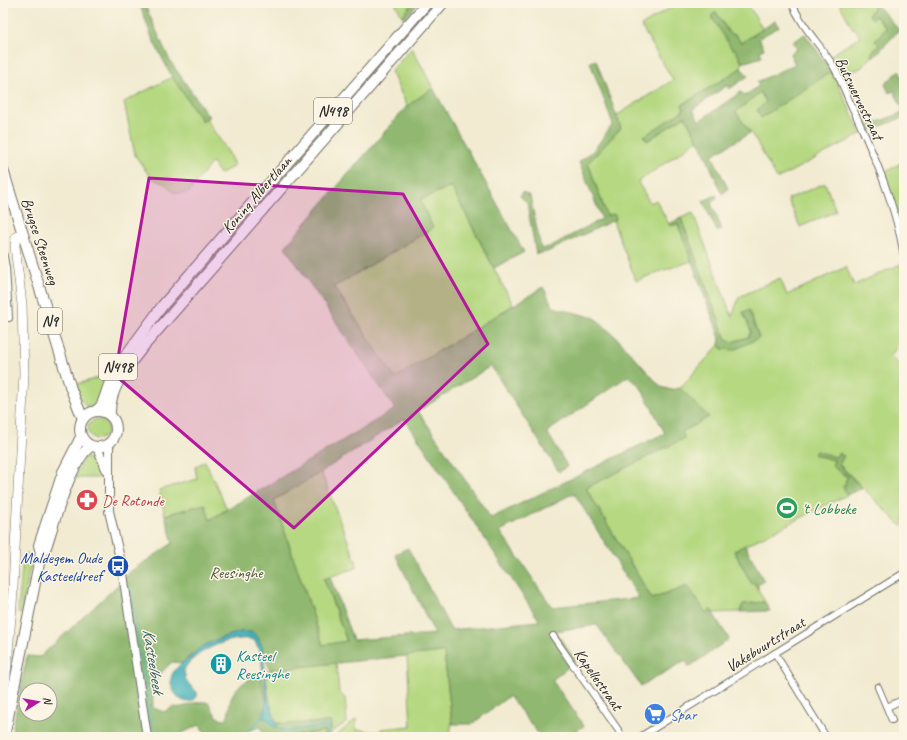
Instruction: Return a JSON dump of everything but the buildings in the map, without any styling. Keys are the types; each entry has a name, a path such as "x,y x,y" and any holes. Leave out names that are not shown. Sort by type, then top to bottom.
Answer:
{"main road":[{"name":"Koning Albertlaan","path":"90,414 102,405 111,379 123,359 164,305 427,3"},
{"name":"Koning Albertlaan","path":"110,414 110,404 118,381 143,347 443,3"},
{"name":"Brugse Steenweg","path":"3,170 71,390 90,414 110,414"},
{"path":"4,737 24,374 22,305 15,246 16,237 22,233"},
{"path":"41,553 39,545 50,508 63,472 82,437 80,426 90,414"},
{"path":"5,708 41,553 46,547 65,492 81,454 94,446 109,444 116,432 115,422 110,414"},
{"path":"82,437 94,446"}],"street":[{"name":"Butswervestraat","path":"792,3 804,26 834,69 859,122 877,164 898,224 904,256"},
{"path":"3,251 9,318"},
{"path":"109,444 109,511 122,567 147,737"},
{"path":"94,446 108,478"},
{"name":"Vakebuurtstraat","path":"640,737 904,573"},
{"name":"Kapellestraat","path":"553,636 623,737"},
{"path":"775,653 823,736"},
{"path":"878,687 892,720"},
{"path":"887,707 904,699"}],"highlighted area":[{"path":"149,178 403,194 488,344 294,528 115,375"}],"green space":[{"path":"144,3 170,61 209,117 202,121 172,77 152,38 140,5"},
{"path":"395,3 413,3 402,16"},
{"path":"413,3 419,3 404,19 402,16"},
{"path":"678,3 747,3 763,29 741,43 729,33 716,13 712,16 735,48 742,63 741,68 682,105 684,109 647,141 685,116 698,140 638,182 650,203 656,200 670,226 678,224 692,261 636,281 613,221 616,219 607,217 588,163 620,128 616,116 673,80 641,26"},
{"path":"839,3 873,3 875,6 869,14 876,16 886,28 875,41 879,45 871,54 873,56 862,67 842,77 830,56 860,37 855,28 853,29"},
{"path":"877,5 899,30 874,57 871,54 879,45 875,41 886,28 876,16 872,19 869,14"},
{"path":"716,12 729,33 736,35 741,43 775,21 779,27 759,38 764,49 760,51 762,57 742,63 735,49 732,49 711,16"},
{"path":"805,34 832,71 761,118 757,110 766,102 760,92 736,112 750,133 712,155 728,189 722,194 706,156 685,116 647,141 644,136 684,110 682,105 741,68 748,76 729,89 726,86 693,109 699,121 741,92 744,96 759,86 757,82 795,64 790,54 797,49 793,42"},
{"path":"412,48 433,88 407,106 391,71"},
{"path":"596,60 621,128 588,163 607,216 614,214 616,219 547,252 536,254 527,203 520,196 523,192 530,196 541,249 549,247 602,219 579,162 593,151 613,124 590,62"},
{"path":"832,71 861,134 777,179 755,139 736,112 760,92 766,102 762,117"},
{"path":"899,71 904,80 904,107 902,108 894,91 889,93 885,84"},
{"path":"172,77 202,120 206,119 230,155 234,166 220,174 212,162 188,193 174,193 165,184 151,178 135,155 124,102"},
{"name":"Reesinghe","path":"433,88 524,252 494,268 451,186 420,200 433,228 334,287 395,378 543,287 553,307 595,318 617,338 661,387 671,390 680,388 709,417 682,432 685,438 586,488 652,599 688,586 706,613 711,610 729,639 689,667 686,660 641,686 597,625 555,631 576,661 552,680 584,726 566,737 541,737 509,696 472,724 452,724 444,652 270,670 258,637 241,632 220,638 197,650 182,663 172,662 161,673 155,682 153,692 153,708 164,712 173,707 182,707 204,702 209,703 216,716 222,720 227,718 231,699 235,690 260,674 271,722 285,724 331,722 331,737 323,737 325,731 288,737 266,737 260,727 230,737 209,737 199,725 174,737 11,737 18,702 18,722 58,722 58,682 22,682 27,656 40,657 118,585 131,571 173,543 165,515 205,504 210,520 395,409 285,247 407,106","holes":["491,366 559,472 567,466 547,432 628,376 640,386 665,433 491,518 418,411","405,419 539,620 539,621 451,630 408,548 395,554 435,634 353,640 330,577 324,579 347,641 323,645 274,500","574,493 639,598 552,607 500,531"]},
{"path":"904,112 904,117 867,132 865,127"},
{"path":"904,161 904,235 884,173"},
{"path":"825,183 836,211 800,227 788,199"},
{"path":"451,186 513,305 395,379 334,286 432,228 420,200"},
{"path":"716,195 717,198 711,203 722,229 717,231 703,201"},
{"path":"693,213 732,317 739,297 780,278 787,295 846,267 854,285 901,264 904,281 904,335 891,356 904,370 904,524 901,526 839,464 843,456 836,458 815,455 834,460 832,466 848,478 847,484 843,486 847,495 734,551 752,584 754,582 765,602 743,604 740,612 713,613 711,610 706,613 688,586 652,599 586,488 684,438 682,432 709,417 680,388 719,345 722,349 759,338 749,310 743,312 751,331 748,338 732,342 726,340 681,218"},
{"path":"681,218 726,340 732,342 748,337 751,331 743,312 749,310 759,338 734,350 722,349 719,345 720,338 678,224 670,226 669,224"},
{"path":"116,358 119,361 95,408 86,406 78,396 74,385 105,376"},
{"path":"98,419 105,422 108,429 105,436 98,439 91,436 88,429 91,422"},
{"path":"816,451 836,457 838,453 844,456 839,465 862,488 847,495 843,486 846,484 845,481 848,477 832,466 834,460 814,455"},
{"path":"84,457 93,460 99,459 104,478 75,478"},
{"path":"205,461 227,509 209,520 205,504 165,515 159,490 197,479 195,467"},
{"path":"321,472 358,567 324,579 347,642 323,645 274,500"},
{"path":"745,545 764,581 758,584 758,589 754,583 752,584 734,551"},
{"path":"26,553 32,556 21,614 18,613 23,557"},
{"path":"765,602 770,611 740,612 743,604"},
{"path":"444,652 452,724 449,737 335,737 356,719 356,730 379,732 381,729 411,726 407,655"},
{"path":"336,663 339,692 345,698 347,722 333,731 331,730 330,722 287,724 271,722 260,674 270,670"},
{"path":"325,731 323,737 288,737"}],"water":[{"path":"241,632 252,632 258,637 262,646 269,699 278,728 272,726 269,720 262,718 267,700 260,651 254,640 236,639 225,642 196,656 184,670 186,681 197,692 197,697 192,701 183,701 179,698 171,683 172,675 178,666 198,649 219,639"}],"waterway":[{"name":"Kasteelbeek","path":"130,588 154,737"},
{"name":"Kasteelbeek","path":"238,737 245,735 262,717"},
{"name":"Kasteelbeek","path":"278,728 286,731 327,726 329,727 327,737"},
{"name":"Kasteelbeek","path":"228,737 237,737"}],"place":[{"name":"De Rotonde","path":"87,500"},
{"name":"'t Lobbeke","path":"787,508"},
{"name":"Maldegem Oude Kasteeldreef","path":"118,566"},
{"name":"Kasteel Reesinghe","path":"221,664"},
{"name":"Spar","path":"655,714"}]}
